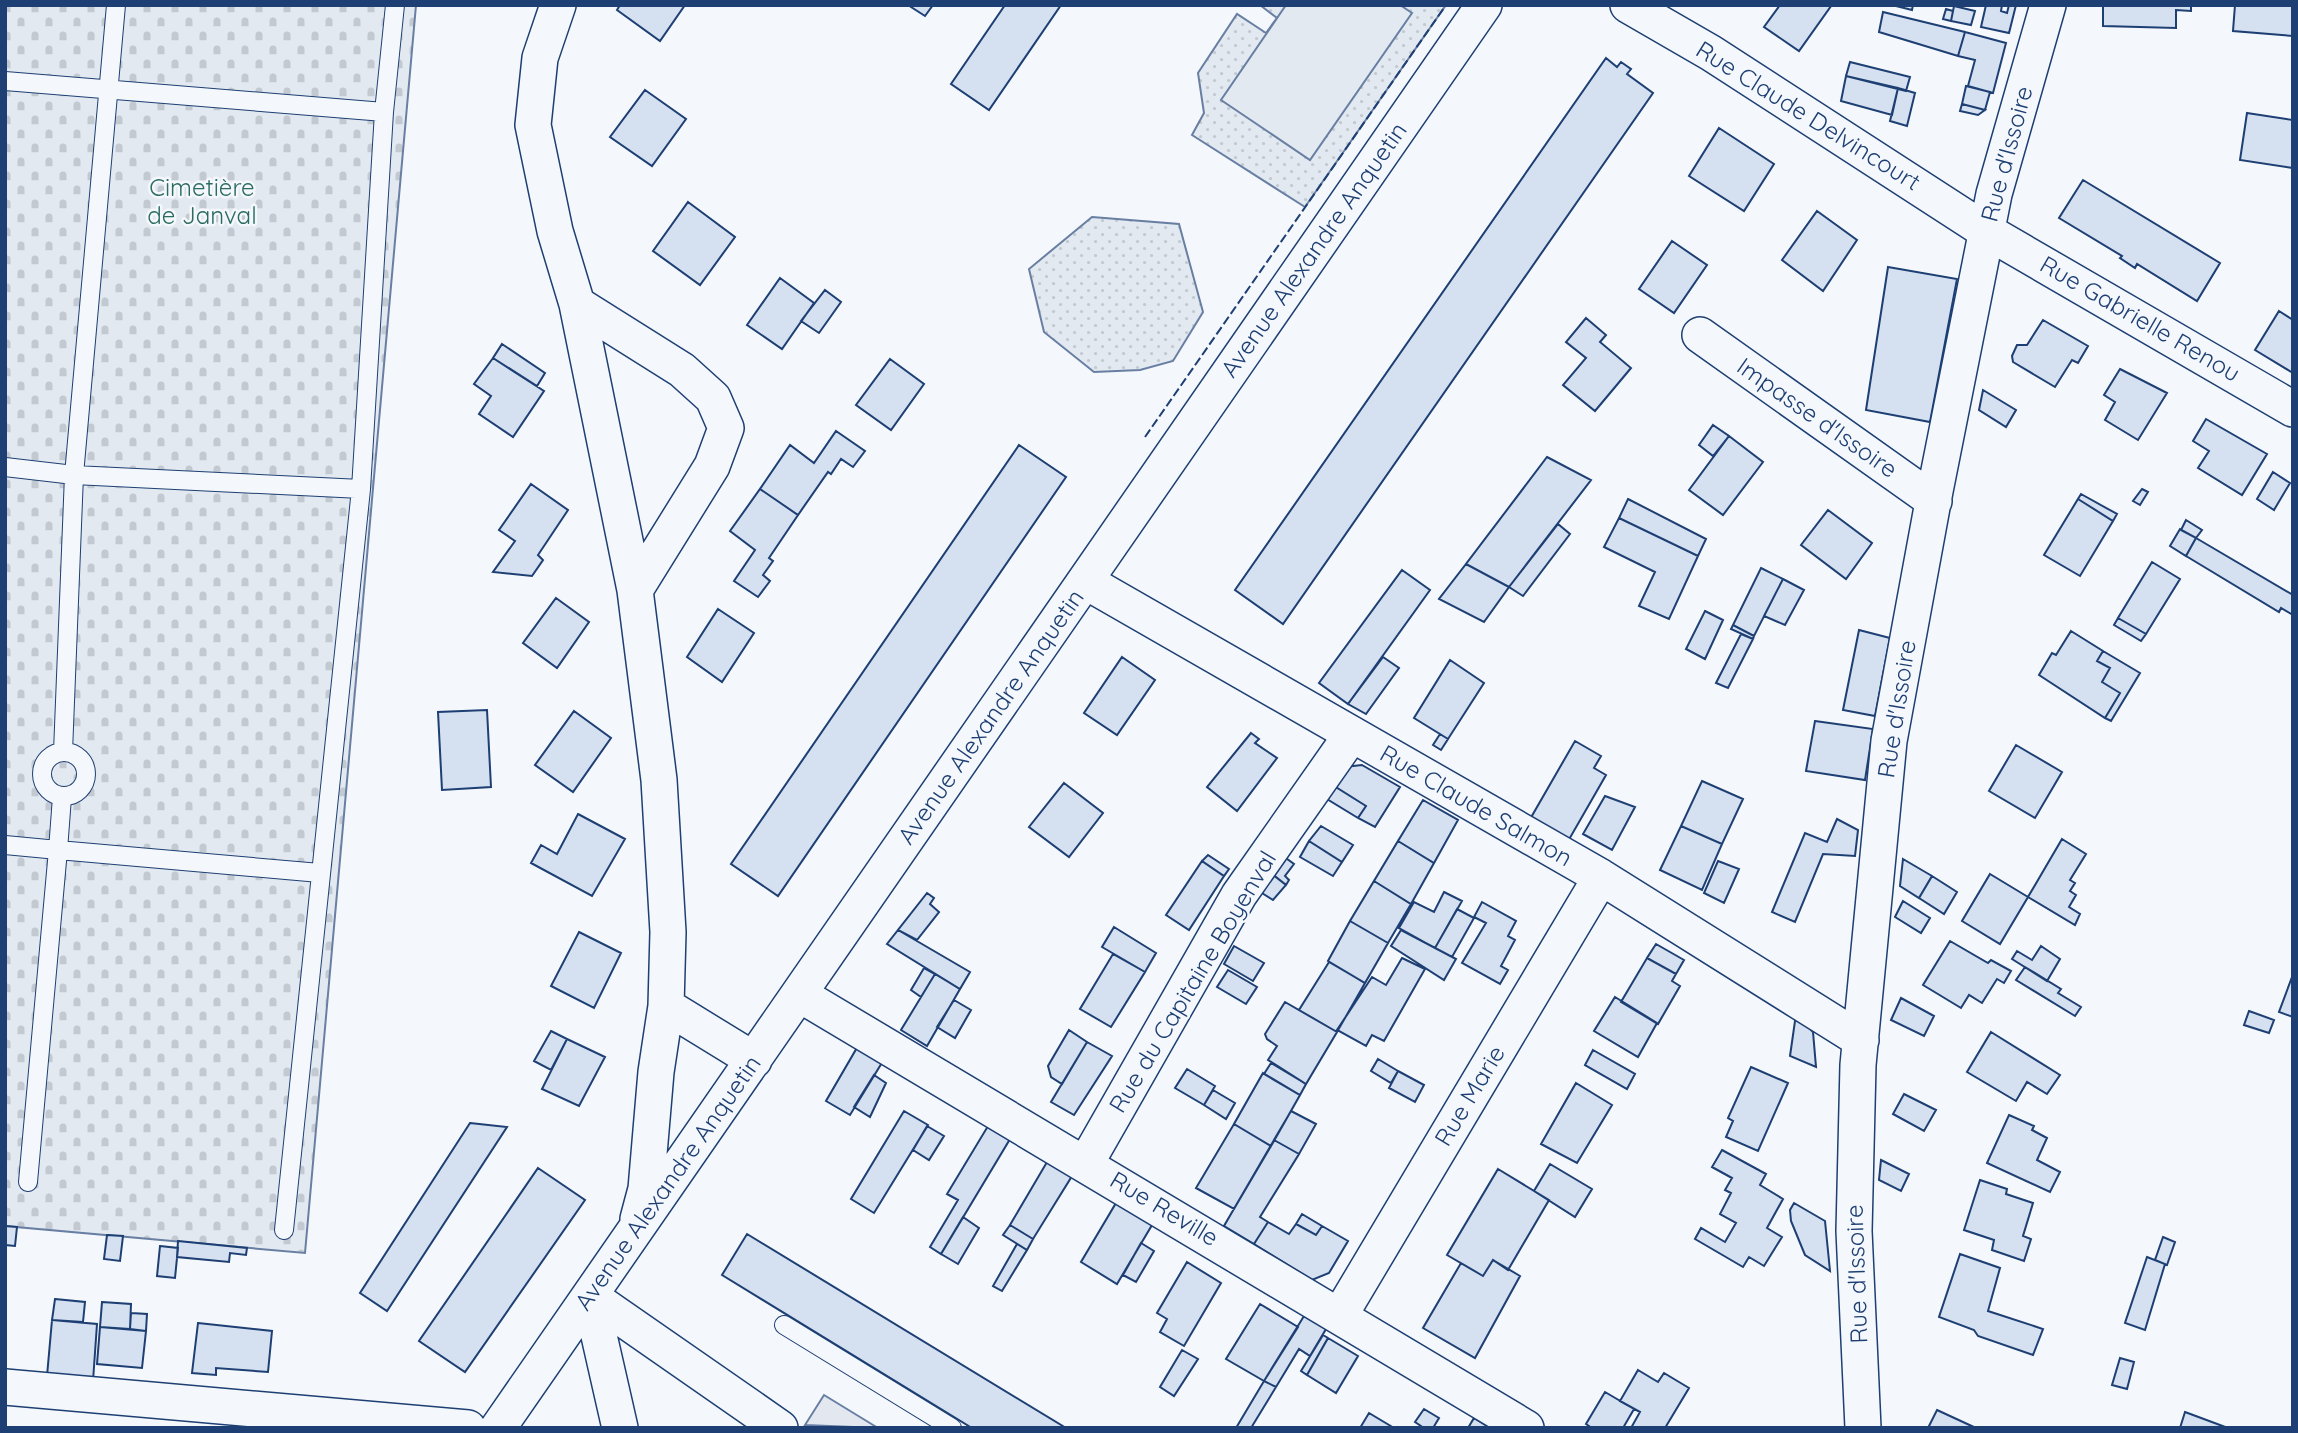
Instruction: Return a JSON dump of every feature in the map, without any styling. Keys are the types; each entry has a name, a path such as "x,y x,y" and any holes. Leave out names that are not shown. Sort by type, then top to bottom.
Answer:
{"street":[{"path":"558,5 540,58 533,125 555,231 577,304 635,590 659,780 668,932 666,1006 656,1072 646,1189 635,1230"},
{"name":"Avenue Alexandre Anquetin","path":"498,1428 1484,5"},
{"name":"Rue Claude Delvincourt","path":"1628,5 1711,53 1986,231"},
{"name":"Rue d'Issoire","path":"1863,1428 1854,1231 1861,1040 1889,741 1986,231 1999,174 2048,5"},
{"name":"Rue Gabrielle Renou","path":"1986,231 2293,409"},
{"path":"577,304 682,370 713,398 726,428 712,466 635,590"},
{"name":"Impasse d'Issoire","path":"1700,335 1934,501"},
{"name":"Rue Claude Salmon","path":"1085,581 1601,877 1861,1040"},
{"name":"Rue du Capitaine Boyenval","path":"1086,1163 1240,895 1352,734"},
{"name":"Rue Marie","path":"1340,1315 1601,877"},
{"name":"Rue Reville","path":"799,994 1526,1428"},
{"path":"666,1006 754,1060"},
{"path":"590,1296 743,1418 780,1428"},
{"path":"590,1296 620,1428"},
{"path":"5,1387 246,1418 468,1428"}],"lane":[{"path":"63,752 74,475 116,5"},
{"path":"284,1230 361,489 384,112 395,5"},
{"path":"5,81 384,112"},
{"path":"5,467 74,475 361,489"},
{"path":"63,752 73,753 82,760 87,778 78,793 62,797 48,789 42,775 48,759 63,752"},
{"path":"28,1182 62,797"},
{"path":"5,845 320,873"},
{"path":"784,1325 952,1428"}],"green space":[{"name":"Cimetière de Janval","path":"5,5 416,5 305,1253 5,1226"},
{"path":"1260,5 1446,5 1305,207 1192,135 1204,113 1198,73 1237,14 1266,33 1277,18"},
{"path":"1286,5 1400,5 1412,13 1310,160 1221,100"},
{"path":"1092,217 1179,224 1203,312 1173,361 1140,370 1094,372 1044,332 1029,269"}],"shaded area":[{"path":"824,1395 878,1428 805,1425"}],"building":[{"path":"620,5 685,5 660,41 617,10"},
{"path":"908,5 933,5 925,16"},
{"path":"1005,5 1061,5 989,110 951,84"},
{"path":"1780,5 1831,6 1799,51 1764,27"},
{"path":"1892,5 1913,5 1912,10"},
{"path":"1986,5 2002,5 2001,11 2007,13 2009,5 2016,5 2009,33 1981,27"},
{"path":"2103,5 2191,5 2191,11 2176,10 2176,28 2103,26"},
{"path":"2235,5 2293,5 2293,36 2233,31"},
{"path":"1954,6 1975,11 1971,25 1951,21"},
{"path":"1946,9 1953,11 1951,21 1943,19"},
{"path":"1883,12 1965,32 1958,56 1879,32"},
{"path":"1965,32 2006,43 1993,93 1968,86 1975,60 1958,56"},
{"path":"1606,58 1617,67 1621,62 1631,69 1627,74 1653,93 1283,624 1235,590"},
{"path":"1850,62 1910,77 1906,91 1846,76"},
{"path":"1846,76 1898,88 1892,115 1841,101"},
{"path":"1966,86 1990,92 1985,110 1962,104"},
{"path":"1898,88 1915,93 1907,126 1890,121"},
{"path":"645,90 686,119 652,166 610,137"},
{"path":"1962,104 1985,110 1978,115 1960,111"},
{"path":"2247,113 2293,120 2293,168 2240,160"},
{"path":"1719,128 1774,164 1744,211 1689,176"},
{"path":"2083,180 2220,263 2197,301 2137,264 2135,268 2120,258 2122,256 2059,218"},
{"path":"688,202 735,237 700,285 653,251"},
{"path":"1817,211 1857,240 1823,291 1782,260"},
{"path":"1672,241 1707,265 1674,313 1639,289"},
{"path":"1888,267 1957,279 1930,422 1866,410"},
{"path":"780,278 814,303 782,349 747,325"},
{"path":"825,290 841,302 819,333 801,321"},
{"path":"2279,311 2293,320 2293,373 2255,350"},
{"path":"1586,318 1606,335 1600,342 1631,368 1595,411 1563,385 1586,358 1566,342"},
{"path":"2043,320 2088,346 2078,363 2072,360 2055,387 2013,362 2012,356 2017,345 2027,345"},
{"path":"502,344 545,373 537,386 493,358"},
{"path":"493,358 544,391 513,437 479,414 491,396 474,384"},
{"path":"890,359 924,384 891,430 856,405"},
{"path":"2120,369 2167,393 2138,440 2105,420 2115,402 2104,395"},
{"path":"1983,390 2016,410 2006,427 1979,410"},
{"path":"2206,419 2267,454 2242,495 2198,468 2209,451 2193,441"},
{"path":"1713,425 1729,436 1713,456 1699,445"},
{"path":"836,431 865,451 853,467 841,459 831,474 828,472 798,515 760,489 790,445 814,463"},
{"path":"1729,436 1763,462 1723,515 1689,490"},
{"path":"1019,445 1066,477 778,896 731,864"},
{"path":"1547,457 1591,480 1509,587 1466,564"},
{"path":"2273,472 2290,483 2274,510 2257,499"},
{"path":"531,484 568,510 538,555 543,560 532,576 493,572 515,541 499,530"},
{"path":"760,489 798,515 769,558 773,561 763,575 770,581 758,597 734,581 755,550 730,531"},
{"path":"2142,489 2148,492 2140,505 2133,501"},
{"path":"2081,494 2117,514 2113,521 2078,499"},
{"path":"1628,499 1706,539 1698,556 1619,518"},
{"path":"2078,499 2113,521 2080,576 2044,555"},
{"path":"1828,510 1872,543 1846,579 1801,545"},
{"path":"1619,518 1698,556 1669,619 1639,606 1655,572 1604,547"},
{"path":"2186,520 2202,530 2196,538 2181,530"},
{"path":"1558,524 1570,534 1523,596 1509,587"},
{"path":"2180,529 2196,538 2186,556 2170,546"},
{"path":"2196,538 2293,595 2293,615 2281,608 2279,612 2186,556"},
{"path":"2152,562 2180,579 2146,634 2118,618"},
{"path":"1466,564 1509,587 1484,622 1439,599"},
{"path":"1761,568 1783,579 1754,636 1733,625"},
{"path":"1402,570 1430,590 1348,704 1319,683"},
{"path":"1783,579 1804,590 1785,625 1764,616"},
{"path":"556,598 589,622 557,668 523,643"},
{"path":"718,609 754,633 722,682 687,657"},
{"path":"1705,611 1723,620 1705,659 1686,649"},
{"path":"2118,618 2146,634 2141,641 2114,625"},
{"path":"1733,625 1754,636 1753,639 1731,629"},
{"path":"1859,630 1890,638 1875,716 1843,710"},
{"path":"2071,631 2103,651 2097,661 2110,668 2102,682 2120,693 2105,718 2039,675 2052,653 2056,655"},
{"path":"1741,634 1753,639 1728,688 1716,683"},
{"path":"2103,651 2140,673 2111,721 2105,718 2120,693 2102,682 2110,668 2097,661"},
{"path":"1122,657 1155,680 1117,735 1084,713"},
{"path":"1383,657 1399,668 1366,714 1348,704"},
{"path":"1450,660 1484,683 1448,739 1414,718"},
{"path":"487,710 491,787 442,790 438,712"},
{"path":"574,711 611,738 573,792 535,765"},
{"path":"1815,721 1873,729 1865,780 1806,771"},
{"path":"1251,733 1259,739 1255,743 1277,758 1237,811 1207,787"},
{"path":"1440,734 1448,739 1441,750 1433,745"},
{"path":"1575,741 1601,756 1594,768 1606,775 1567,843 1529,821"},
{"path":"2016,745 2062,772 2035,818 1989,791"},
{"path":"1362,765 1400,787 1375,827 1358,818 1366,806 1331,784 1344,767"},
{"path":"1702,781 1743,799 1722,844 1681,826"},
{"path":"1064,783 1103,813 1069,857 1029,827"},
{"path":"1331,784 1366,806 1358,818 1322,796"},
{"path":"1605,796 1635,807 1612,850 1583,834"},
{"path":"1423,800 1458,820 1434,863 1398,841"},
{"path":"578,814 625,839 592,896 531,863 541,845 557,854"},
{"path":"1837,819 1858,830 1855,856 1823,854 1795,922 1772,912 1805,833 1827,842"},
{"path":"1321,826 1353,845 1342,862 1309,841"},
{"path":"1681,826 1722,844 1702,890 1660,870"},
{"path":"2062,839 2086,854 2070,880 2075,883 2070,891 2076,895 2069,907 2080,914 2075,925 2028,897"},
{"path":"1309,841 1342,862 1333,876 1300,857"},
{"path":"1398,841 1434,863 1411,904 1374,881"},
{"path":"1279,853 1294,864 1285,876 1289,880 1286,885 1267,870"},
{"path":"1208,855 1229,869 1224,876 1202,861"},
{"path":"1903,859 1932,876 1919,898 1900,886"},
{"path":"1202,861 1224,876 1189,930 1166,915"},
{"path":"1718,861 1739,869 1724,903 1704,893"},
{"path":"1267,870 1286,885 1273,900 1254,888"},
{"path":"1990,874 2028,897 2000,944 1962,921"},
{"path":"1932,876 1957,892 1944,914 1919,898"},
{"path":"1374,881 1411,904 1388,943 1350,921"},
{"path":"1444,892 1462,901 1435,948 1399,928 1414,902 1434,912"},
{"path":"927,893 934,898 930,904 939,912 917,940 898,930"},
{"path":"1903,901 1930,918 1921,933 1895,917"},
{"path":"1482,902 1516,921 1508,936 1515,940 1501,966 1508,970 1500,984 1462,963 1486,923 1474,917"},
{"path":"1457,909 1474,918 1452,957 1435,948"},
{"path":"1350,921 1388,943 1365,983 1328,961"},
{"path":"1114,927 1156,953 1145,972 1102,947"},
{"path":"898,930 970,972 960,989 887,944"},
{"path":"1401,930 1456,959 1444,980 1391,946"},
{"path":"579,932 621,953 594,1008 551,986"},
{"path":"1950,941 1988,963 1991,960 2011,971 2004,983 1997,979 1982,1003 1969,995 1961,1008 1923,985"},
{"path":"1656,944 1684,960 1676,974 1647,958"},
{"path":"1234,946 1264,963 1253,981 1224,964"},
{"path":"2041,946 2060,959 2047,981 2012,959 2017,951 2032,960"},
{"path":"1113,954 1145,972 1111,1027 1080,1009"},
{"path":"1402,958 1425,969 1384,1041 1372,1035 1366,1046 1337,1030 1372,977 1386,985"},
{"path":"1647,958 1676,974 1672,981 1680,986 1658,1024 1621,1002"},
{"path":"1329,962 1365,983 1337,1032 1299,1010"},
{"path":"2025,967 2061,989 2058,993 2081,1007 2075,1016 2016,980"},
{"path":"924,968 935,974 921,997 911,990"},
{"path":"1228,970 1257,987 1246,1004 1217,987"},
{"path":"935,974 960,989 927,1046 901,1030"},
{"path":"2293,978 2293,1017 2279,1012"},
{"path":"1615,997 1657,1023 1638,1057 1594,1031"},
{"path":"1901,998 1934,1016 1924,1036 1891,1020"},
{"path":"954,1000 971,1010 955,1038 937,1027"},
{"path":"1285,1002 1337,1032 1306,1084 1268,1060 1277,1046 1267,1039 1265,1034"},
{"path":"2249,1011 2274,1020 2269,1033 2244,1025"},
{"path":"1796,1014 1813,1032 1816,1067 1790,1056"},
{"path":"1069,1030 1087,1042 1062,1084 1051,1077 1048,1066"},
{"path":"551,1031 567,1039 551,1070 534,1061"},
{"path":"1991,1032 2060,1075 2047,1094 2027,1082 2016,1101 1967,1072"},
{"path":"567,1039 605,1057 579,1106 542,1089"},
{"path":"1087,1042 1112,1056 1074,1115 1051,1102"},
{"path":"858,1046 883,1061 850,1115 826,1101"},
{"path":"1593,1050 1635,1074 1627,1089 1585,1065"},
{"path":"1378,1059 1398,1071 1391,1083 1371,1071"},
{"path":"1271,1063 1306,1084 1300,1095 1264,1074"},
{"path":"1751,1067 1788,1083 1758,1151 1726,1137 1733,1121 1728,1118"},
{"path":"1187,1069 1215,1086 1204,1105 1175,1088"},
{"path":"1398,1071 1424,1085 1415,1102 1389,1088"},
{"path":"1263,1073 1300,1095 1271,1146 1234,1124"},
{"path":"874,1075 886,1083 870,1117 854,1107"},
{"path":"1576,1083 1612,1105 1577,1163 1541,1144"},
{"path":"1213,1090 1235,1103 1226,1119 1204,1105"},
{"path":"1904,1094 1936,1110 1924,1131 1893,1114"},
{"path":"904,1111 928,1125 874,1213 851,1199"},
{"path":"1291,1111 1316,1124 1299,1154 1274,1140"},
{"path":"2009,1115 2034,1126 2032,1130 2047,1138 2037,1160 2060,1172 2050,1192 1987,1163"},
{"path":"470,1123 507,1127 387,1311 360,1293"},
{"path":"1234,1124 1271,1146 1234,1209 1196,1188"},
{"path":"927,1126 944,1136 929,1160 913,1150"},
{"path":"988,1126 1010,1139 941,1254 930,1247 958,1200 947,1194"},
{"path":"1274,1140 1299,1154 1260,1217 1268,1222 1254,1244 1224,1226"},
{"path":"1722,1150 1766,1174 1760,1185 1783,1199 1767,1228 1782,1237 1764,1266 1749,1257 1743,1267 1695,1239 1701,1228 1725,1242 1736,1223 1720,1214 1731,1193 1725,1190 1732,1178 1712,1167"},
{"path":"1881,1160 1909,1174 1901,1191 1879,1180"},
{"path":"1047,1162 1072,1176 1033,1239 1010,1225"},
{"path":"1550,1164 1592,1189 1575,1217 1534,1191"},
{"path":"538,1168 585,1200 465,1372 419,1341"},
{"path":"1498,1169 1549,1200 1508,1270 1493,1260 1483,1276 1447,1255"},
{"path":"1980,1180 2007,1189 2006,1194 2033,1203 2023,1236 2031,1239 2024,1261 1992,1250 1994,1240 1964,1230"},
{"path":"1116,1203 1152,1225 1117,1284 1081,1262"},
{"path":"1794,1203 1825,1221 1830,1271 1805,1255 1791,1221 1790,1210"},
{"path":"1302,1214 1322,1226 1316,1235 1296,1224"},
{"path":"963,1217 979,1228 958,1264 941,1254"},
{"path":"1268,1222 1289,1234 1296,1224 1316,1235 1322,1226 1348,1241 1329,1273 1312,1280 1254,1244"},
{"path":"1010,1225 1033,1239 1027,1250 1003,1235"},
{"path":"5,1226 17,1227 15,1246 5,1245"},
{"path":"747,1234 1066,1428 972,1428 722,1275"},
{"path":"107,1235 123,1236 120,1261 104,1259"},
{"path":"2163,1237 2175,1242 2167,1265 2155,1260"},
{"path":"178,1241 247,1248 246,1255 230,1253 229,1262 177,1257"},
{"path":"1141,1243 1154,1251 1136,1282 1123,1275"},
{"path":"1017,1244 1027,1250 1002,1291 993,1286"},
{"path":"160,1246 178,1248 175,1278 157,1276"},
{"path":"1960,1254 2000,1268 1988,1311 2043,1329 2033,1355 1978,1336 1974,1330 1939,1317"},
{"path":"2147,1257 2165,1264 2145,1330 2125,1323"},
{"path":"1493,1260 1520,1276 1475,1358 1423,1328 1461,1263 1483,1276"},
{"path":"1187,1262 1221,1283 1184,1346 1160,1332 1167,1319 1157,1313"},
{"path":"55,1299 85,1302 83,1322 52,1320"},
{"path":"102,1302 131,1304 130,1329 100,1327"},
{"path":"1260,1304 1298,1327 1264,1381 1226,1359"},
{"path":"131,1313 147,1314 146,1331 130,1329"},
{"path":"1304,1316 1326,1329 1310,1356 1299,1349 1276,1387 1264,1381"},
{"path":"52,1320 97,1324 93,1381 47,1376"},
{"path":"198,1323 272,1331 268,1372 216,1368 216,1375 192,1373"},
{"path":"100,1327 146,1331 142,1368 97,1364"},
{"path":"1323,1335 1328,1338 1307,1375 1301,1371"},
{"path":"1328,1338 1358,1356 1336,1393 1307,1375"},
{"path":"1182,1350 1198,1359 1174,1396 1160,1387"},
{"path":"2120,1358 2134,1362 2127,1389 2112,1385"},
{"path":"1638,1370 1658,1382 1664,1373 1689,1388 1665,1428 1631,1428 1640,1412 1620,1401"},
{"path":"1264,1381 1276,1387 1251,1428 1236,1428"},
{"path":"1605,1392 1634,1409 1623,1428 1592,1428 1586,1424"},
{"path":"1424,1409 1439,1418 1433,1428 1424,1428 1415,1422"},
{"path":"1937,1410 1976,1428 1928,1428"},
{"path":"2185,1412 2228,1428 2180,1428"},
{"path":"1369,1413 1394,1428 1360,1428"},
{"path":"1474,1418 1490,1428 1468,1428"}],"fence":[{"path":"1145,437 1446,5"}]}
